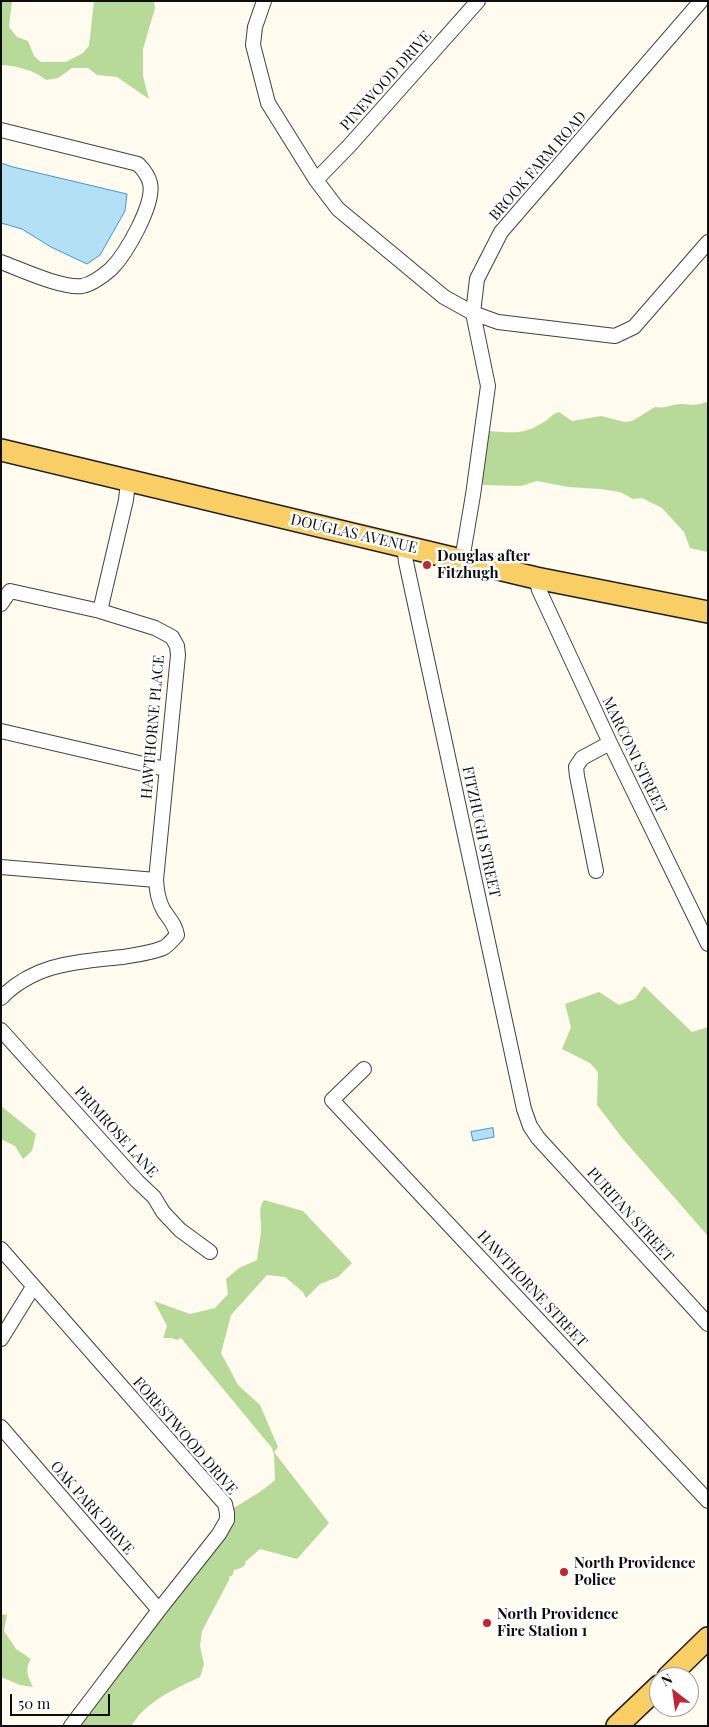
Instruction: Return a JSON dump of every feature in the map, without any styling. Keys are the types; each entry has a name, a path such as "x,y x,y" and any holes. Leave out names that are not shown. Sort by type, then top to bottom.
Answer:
{"main road":[{"name":"DOUGLAS AVENUE","path":"1,450 536,578 708,612"},
{"path":"678,1667 708,1638"},
{"path":"617,1726 649,1696"}],"street":[{"path":"264,1 255,27 253,45 268,103 316,180 338,209 444,297 473,313 498,322 615,336 634,327 708,242"},
{"name":"PINEWOOD DRIVE","path":"316,180 350,145 478,1"},
{"name":"BROOK FARM ROAD","path":"462,560 488,386 473,313 477,279 501,232 701,1"},
{"path":"1,130 138,164 146,173 151,185 146,212 124,253 112,268 92,282 81,286 65,285 1,262"},
{"path":"1,604 10,591 100,611 126,500 128,481"},
{"name":"FITZHUGH STREET","path":"404,545 406,562 524,1109 530,1126"},
{"name":"MARCONI STREET","path":"536,578 539,590 610,742 708,944"},
{"name":"HAWTHORNE PLACE","path":"1,998 23,980 46,969 70,963 133,955 164,948 177,935 175,926 158,897 156,880 165,769 178,655 177,646 172,638 155,628 100,611"},
{"path":"1,731 165,769"},
{"path":"596,871 576,767 582,758 610,742"},
{"path":"1,868 156,880"},
{"name":"PRIMROSE LANE","path":"1,1030 137,1181 154,1197 163,1212 180,1230 210,1252"},
{"name":"HAWTHORNE STREET","path":"364,1069 332,1100 708,1501"},
{"name":"PURITAN STREET","path":"530,1126 538,1138 708,1324"},
{"name":"FORESTWOOD DRIVE","path":"1,1250 225,1504 227,1513 226,1520 219,1534 158,1610 71,1726"},
{"path":"1,1338 33,1287"},
{"name":"OAK PARK DRIVE","path":"1,1427 158,1610"}],"green space":[{"path":"1,1 12,1 9,27 17,37 28,41 34,56 41,62 66,62 83,53 89,46 94,1 154,1 155,8 143,49 143,76 149,99 117,77 97,75 88,68 72,68 58,78 46,80 25,69 1,65"},
{"path":"708,403 708,552 690,548 684,532 662,508 642,498 633,499 620,492 568,487 537,481 521,486 483,485 487,431 522,432 535,427 559,412 572,421 601,416 625,422 632,421 655,407 680,404 695,405"},
{"path":"644,986 692,1032 708,1027 708,1236 623,1139 597,1105 598,1072 590,1063 562,1049 571,1027 565,1004 599,992 619,1005 635,999"},
{"path":"1,1106 36,1134 32,1151 23,1159 15,1146 1,1139"},
{"path":"264,1200 303,1211 352,1263 338,1277 320,1284 306,1298 303,1292 285,1277 267,1275 231,1315 221,1353 238,1385 260,1405 278,1447 274,1452 329,1523 297,1559 260,1549 245,1562 246,1564 234,1570 232,1576 229,1576 229,1580 202,1631 200,1646 204,1664 200,1677 157,1700 142,1712 131,1726 72,1726 231,1510 275,1480 272,1448 181,1338 177,1340 163,1338 167,1326 154,1301 190,1314 215,1308 228,1294 226,1279 239,1268 257,1260 261,1231 260,1211"},
{"path":"1,1614 7,1615 4,1631 16,1649 31,1659 27,1670 33,1687 20,1685 1,1677"}],"water":[{"path":"1,163 127,194 125,211 100,255 87,264 51,247 22,229 1,223"},
{"path":"493,1128 494,1137 473,1141 471,1132"}],"place":[{"name":"Douglas after Fitzhugh","path":"427,565"},
{"name":"North Providence Police","path":"564,1572"},
{"name":"North Providence Fire Station 1","path":"487,1623"}]}
